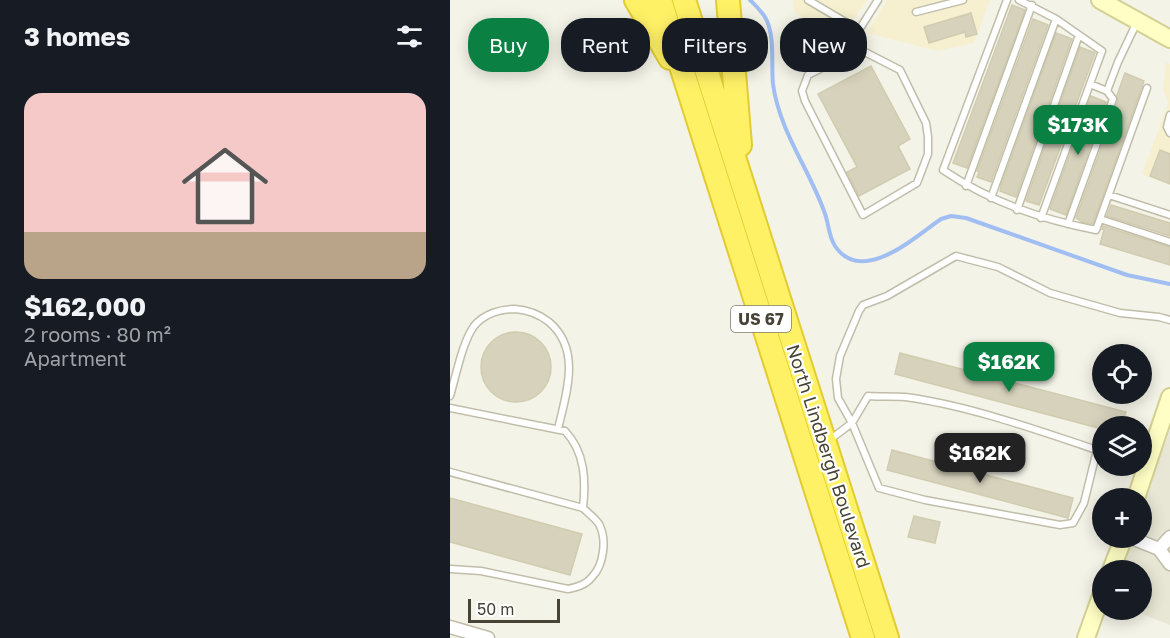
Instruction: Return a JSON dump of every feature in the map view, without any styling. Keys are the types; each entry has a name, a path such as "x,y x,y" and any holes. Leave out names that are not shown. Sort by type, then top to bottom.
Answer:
{"highway":[{"path":"636,0 685,81"},
{"name":"North Lindbergh Boulevard","path":"660,0 863,638"},
{"name":"North Lindbergh Boulevard","path":"684,0 887,638"},
{"path":"728,0 742,183"}],"street":[{"path":"1100,0 1170,39"},
{"path":"1139,488 1170,397"},
{"path":"1159,549 1170,537"},
{"path":"1152,546 1159,549 1170,564"},
{"path":"1086,638 1092,620"},
{"path":"450,627 488,638"}],"lane":[{"path":"808,0 839,18"},
{"path":"867,18 878,0"},
{"path":"916,12 963,0"},
{"path":"1007,0 943,170 966,186 1017,210 1041,218 1096,230 1148,88"},
{"path":"1019,0 1056,19 1102,51 1041,218"},
{"path":"966,186 1032,6"},
{"path":"990,198 1056,19"},
{"path":"1107,91 1137,21"},
{"path":"1017,210 1080,35"},
{"path":"860,49 900,70 926,123 928,137 928,154 917,183 863,215 802,91 808,75 860,49"},
{"path":"1068,224 1113,99 1107,91 1090,84"},
{"path":"1170,115 1167,128 1170,133"},
{"path":"1109,195 1170,214"},
{"path":"1100,219 1170,242"},
{"path":"825,443 852,423 868,396 904,397 950,406 1022,425 1097,450 1084,503 1073,523 1060,525 925,500 879,488 852,423 838,398 836,379 840,356 859,311 863,305 887,296 956,255 998,267 1060,296 1119,313 1170,320"},
{"path":"450,396 468,336 475,325 489,315 506,309 523,310 540,315 560,333 566,345 570,365 558,429"},
{"path":"450,408 565,431 571,437 581,456 585,486 582,508"},
{"path":"450,472 582,508 599,523 605,540 597,571 591,579 581,586 567,589 481,571 450,568"}],"shaded area":[{"path":"793,0 867,0 855,18 804,18 794,12"},
{"path":"887,0 990,0 974,43 937,51 867,33"},
{"path":"1166,62 1170,64 1170,185 1142,174 1168,103 1163,89"},
{"path":"1170,430 1170,625 1152,618 1152,560 1122,560 1126,548 1152,548 1152,488 1149,488"}],"building":[{"path":"1012,5 1025,10 967,168 953,163"},
{"path":"971,13 977,34 966,37 965,32 929,43 924,27"},
{"path":"1033,19 1048,25 991,182 977,177 979,172 977,171"},
{"path":"1056,33 1072,39 1016,197 1000,191 1001,186"},
{"path":"1080,47 1095,53 1039,205 1026,201"},
{"path":"871,66 910,139 898,146 910,169 859,196 847,172 857,167 818,94 860,72 867,72 867,68"},
{"path":"1125,73 1144,81 1093,224 1082,222 1076,218 1118,101 1117,95"},
{"path":"1091,96 1106,102 1066,215 1050,209"},
{"path":"1160,150 1170,154 1170,184 1150,176"},
{"path":"1111,205 1170,223 1170,236 1107,216"},
{"path":"1103,226 1170,247 1170,265 1100,244"},
{"path":"516,332 535,338 545,348 551,367 545,386 535,396 516,402 497,396 487,386 481,367 487,348 497,338"},
{"path":"900,353 1126,412 1125,416 1092,416 1092,426 895,374"},
{"path":"892,450 1073,498 1068,518 887,470"},
{"path":"450,498 582,534 570,575 450,542"},
{"path":"914,516 940,522 935,543 908,537"}],"waterway":[{"path":"750,0 764,15 769,28 772,44 773,84 781,117 818,195 833,242 846,257 859,261 874,260 903,246 941,219 951,216 966,218 1127,275 1170,284"}]}
